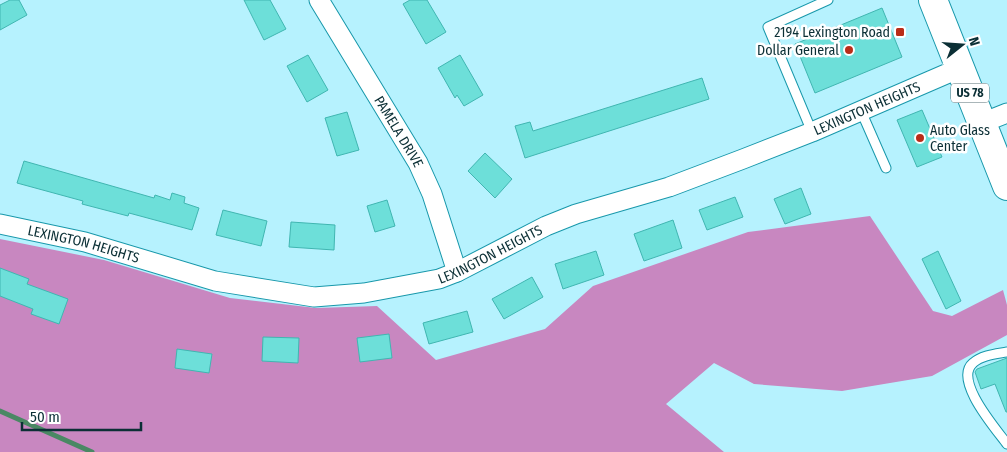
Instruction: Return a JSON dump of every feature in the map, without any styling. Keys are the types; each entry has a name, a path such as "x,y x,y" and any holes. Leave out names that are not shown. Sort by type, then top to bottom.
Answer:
{"highway":[{"name":"US 78","path":"933,0 1007,186"}],"street":[{"name":"PAMELA DRIVE","path":"319,0 418,163 432,194 457,272"},
{"name":"LEXINGTON HEIGHTS","path":"0,224 85,242 215,281 314,297 364,293 439,279 457,272 546,226 576,214 669,187 812,132 960,68"},
{"path":"982,123 1007,113"}],"lane":[{"path":"812,132 768,27 828,0"},
{"path":"861,111 886,168"},
{"path":"1007,352 984,357 973,363 967,372 969,387 979,405 1007,444"}],"shaded area":[{"path":"870,216 933,311 952,316 1003,290 1007,305 1007,335 932,376 842,391 754,384 714,363 666,404 724,452 0,452 0,239 104,260 230,298 316,308 377,306 436,360 545,329 593,286 748,232"}],"building":[{"path":"10,0 19,0 27,15 0,30 0,5"},
{"path":"244,0 270,0 286,29 264,40"},
{"path":"410,0 427,0 446,32 426,44 403,4"},
{"name":"Dollar General","path":"882,8 902,57 815,93 795,44"},
{"path":"308,55 328,90 307,102 287,66"},
{"path":"460,55 483,95 464,106 457,95 455,98 438,68"},
{"path":"702,78 709,99 525,158 515,126 530,122 533,131"},
{"name":"Auto Glass Center","path":"922,110 942,157 917,167 897,120"},
{"path":"347,112 359,150 337,156 325,118"},
{"path":"485,153 512,179 495,198 468,171"},
{"path":"24,161 154,198 155,195 170,200 172,193 185,197 184,203 199,208 192,230 129,213 128,216 82,204 83,201 17,183"},
{"path":"801,188 811,214 785,224 774,199"},
{"path":"735,197 743,217 707,230 699,210"},
{"path":"387,200 395,226 375,232 367,206"},
{"path":"223,210 267,221 261,246 216,235"},
{"path":"673,220 682,248 644,261 634,234"},
{"path":"291,222 335,225 334,250 289,247"},
{"path":"596,251 604,275 563,289 555,264"},
{"path":"938,251 961,301 946,309 922,259"},
{"path":"0,268 29,279 27,284 68,299 59,324 31,314 33,309 0,296"},
{"path":"532,277 543,297 504,319 492,299"},
{"path":"467,311 473,332 429,344 423,323"},
{"path":"389,334 392,358 360,362 357,338"},
{"path":"263,337 299,338 298,363 262,361"},
{"path":"177,349 212,354 209,373 175,368"},
{"path":"1007,358 1006,412 995,384 981,389 975,372 977,369"}],"waterway":[{"path":"0,411 92,452"}],"place":[{"name":"2194 Lexington Road","path":"900,32"},
{"name":"Dollar General","path":"849,50"},
{"name":"Auto Glass Center","path":"920,138"}]}
